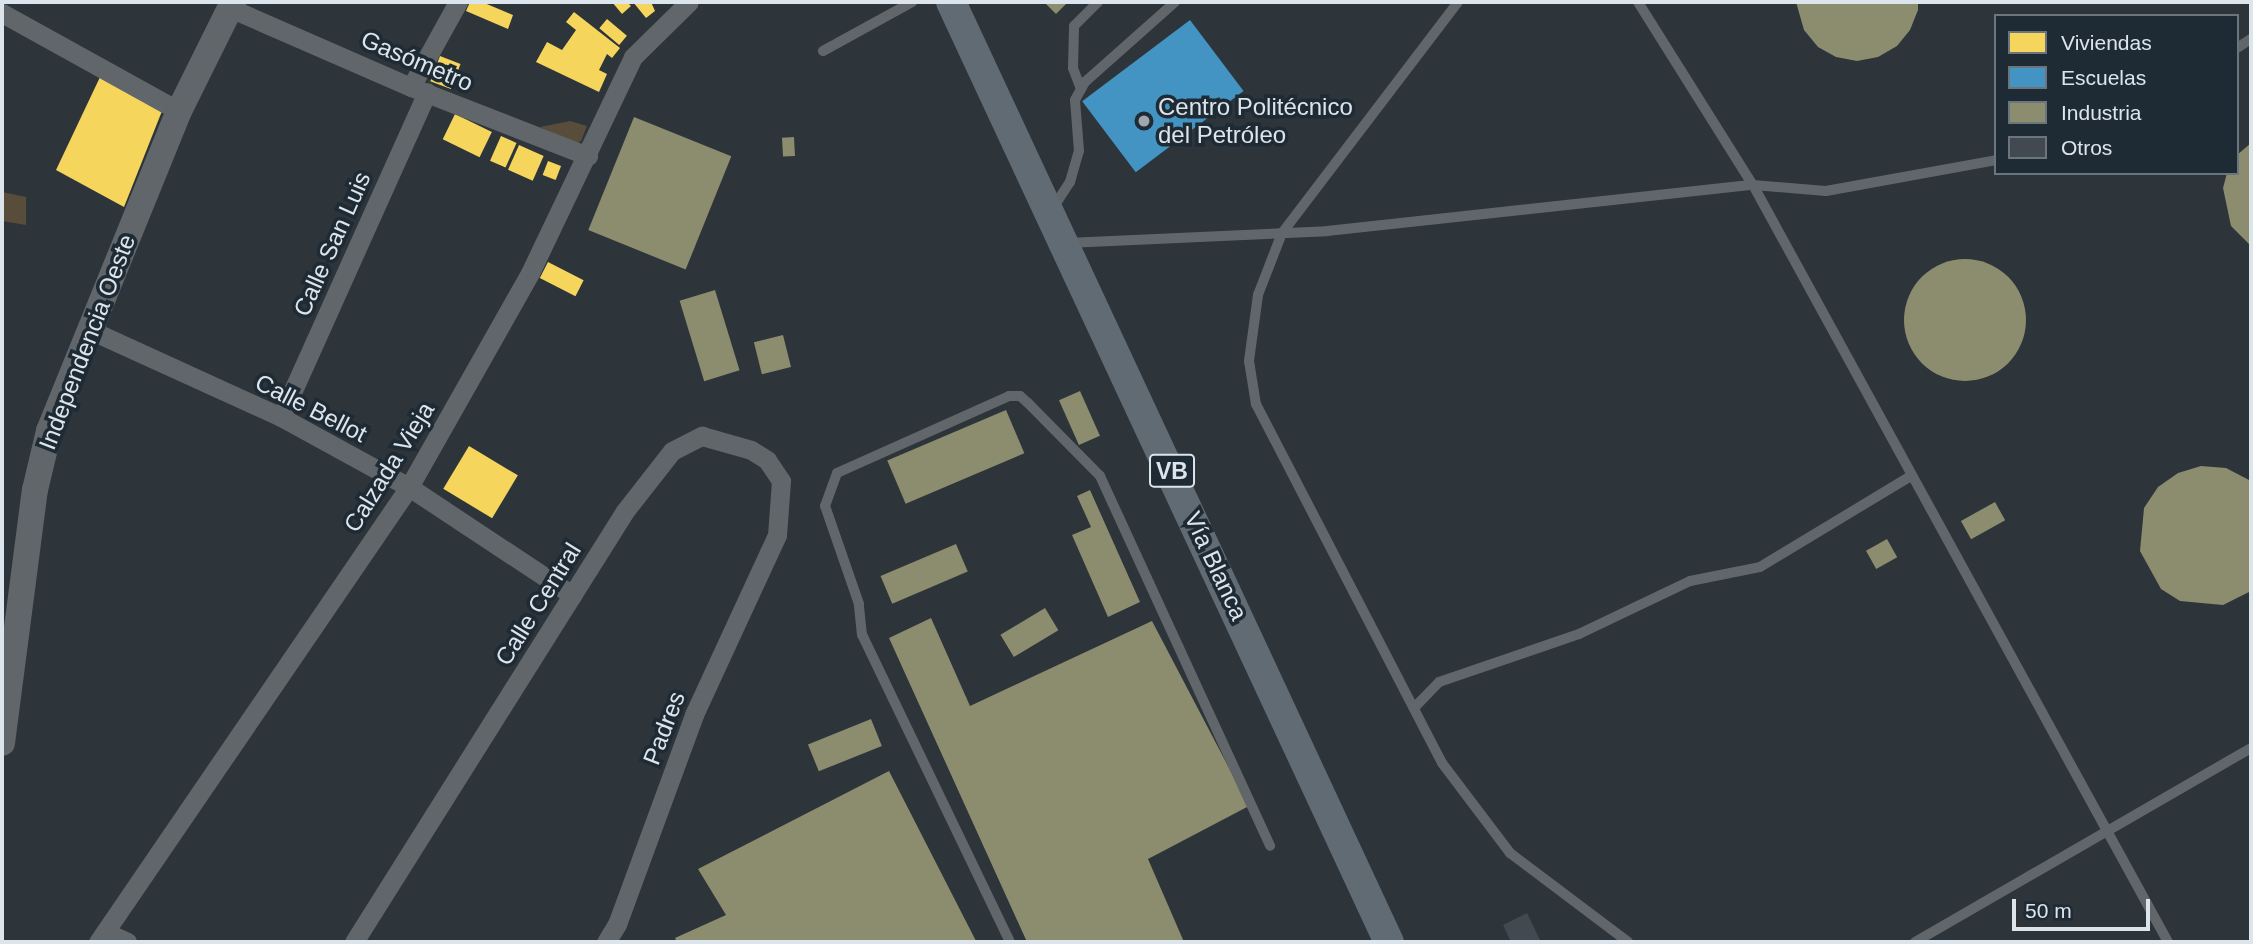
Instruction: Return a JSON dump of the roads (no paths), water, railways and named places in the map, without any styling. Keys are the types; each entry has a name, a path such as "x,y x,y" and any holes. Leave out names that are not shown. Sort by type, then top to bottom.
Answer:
{"main road":[{"name":"Vía Blanca","path":"951,2 1066,243 1389,942"},
{"name":"Independencia Oeste","path":"2,743 34,490 49,431 88,329 179,111 231,5"}],"street":[{"name":"Calle San Luis","path":"281,417 458,2"},
{"name":"Calzada Vieja","path":"102,937 409,487 530,273 633,57 689,2"},
{"name":"Gasómetro","path":"231,5 419,89 588,156"},
{"path":"2,13 179,111"},
{"name":"Calle Bellot","path":"88,329 281,417 409,487 572,595"},
{"name":"Calle Central","path":"354,942 625,511 672,451 702,436 751,450 767,460 782,481 777,535"},
{"name":"Padres","path":"606,942 617,925 694,715 777,535"},
{"path":"102,937 127,942"}],"lane":[{"path":"823,51 912,2"},
{"path":"1081,89 1073,68 1073,26 1098,2"},
{"path":"1051,212 1070,182 1079,151 1075,100 1081,89 1175,2"},
{"path":"1458,2 1282,233 1258,295 1248,360 1256,404 1443,763 1510,853 1628,942"},
{"path":"1638,2 1753,186 1909,477 2109,830 2168,942"},
{"path":"1066,243 1282,233 1753,186 1826,191 1994,160"},
{"path":"1010,942 862,635 859,604 825,506 837,473 1009,396 1020,396 1028,403 1100,476 1270,846"},
{"path":"1414,708 1438,682 1579,634 1690,581 1760,566 1909,477"},
{"path":"1915,942 2251,748"}],"place":[{"name":"Centro Politécnico del Petróleo","path":"1144,121"}]}
